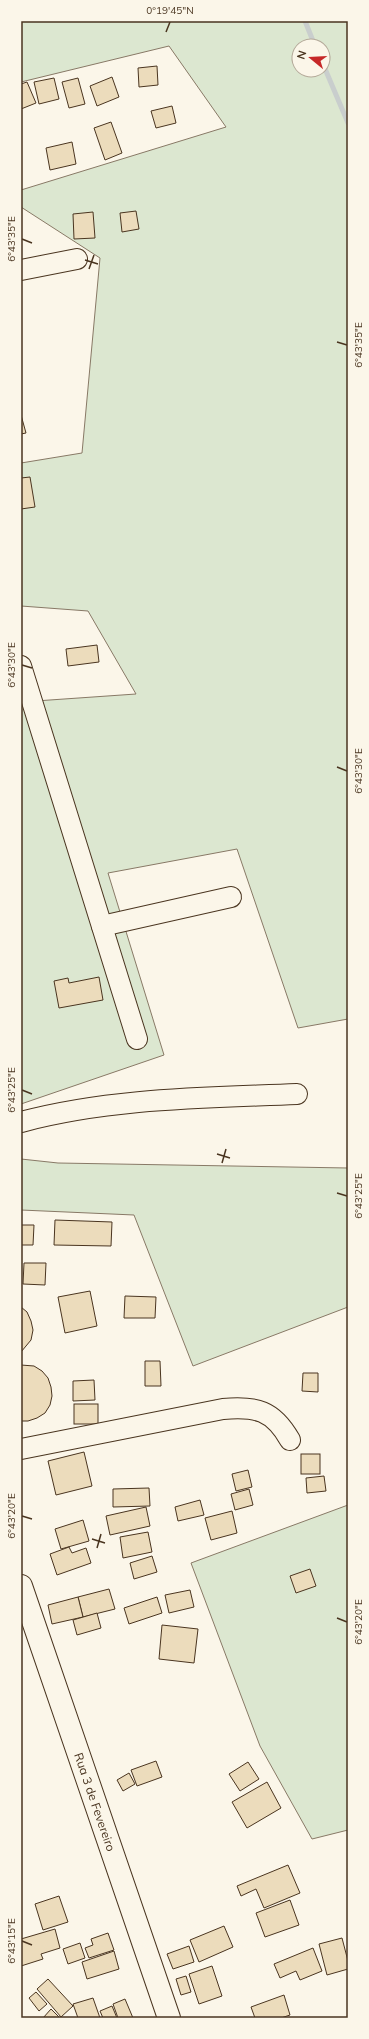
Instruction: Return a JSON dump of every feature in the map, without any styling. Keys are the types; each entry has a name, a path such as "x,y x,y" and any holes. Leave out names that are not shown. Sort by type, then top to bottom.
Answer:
{"main road":[{"name":"Rua 3 de Fevereiro","path":"21,1586 169,2018"}],"street":[{"path":"21,270 77,259"},
{"path":"21,666 137,1039"},
{"path":"102,926 231,897"},
{"path":"21,1122 88,1108 164,1100 297,1094"},
{"path":"21,1449 223,1409 243,1407 260,1410 272,1416 282,1426 290,1440"}],"green space":[{"path":"21,21 348,21 348,1019 298,1028 237,849 108,873 164,1055 21,1104 21,702 136,694 88,611 21,606 21,463 82,453 100,258 21,207 21,190 226,127 169,46 21,82"},
{"path":"21,1159 58,1163 348,1168 348,1307 193,1366 134,1215 21,1210"},
{"path":"348,1505 348,1830 312,1839 260,1746 191,1563"}],"building":[{"path":"157,66 158,85 139,87 138,68"},
{"path":"112,77 119,97 97,106 90,86"},
{"path":"54,78 59,99 39,104 34,82"},
{"path":"78,78 85,104 69,108 62,82"},
{"path":"27,82 36,103 21,109 21,84"},
{"path":"172,106 176,123 156,128 151,111"},
{"path":"111,122 122,153 105,160 94,128"},
{"path":"72,142 76,164 50,170 46,148"},
{"path":"136,211 139,229 122,232 120,213"},
{"path":"93,212 95,238 74,239 73,214"},
{"path":"21,415 26,433 21,434"},
{"path":"30,477 35,507 21,509 21,478"},
{"path":"97,645 99,662 68,666 66,649"},
{"path":"99,977 103,1000 59,1008 54,981 68,978 69,983"},
{"path":"55,1220 112,1222 111,1246 54,1245"},
{"path":"21,1225 34,1225 33,1245 21,1245"},
{"path":"24,1263 46,1263 45,1285 23,1284"},
{"path":"90,1291 97,1326 65,1333 58,1297"},
{"path":"125,1296 156,1297 155,1318 124,1318"},
{"path":"21,1307 27,1312 33,1330 31,1340 21,1352"},
{"path":"145,1361 160,1361 161,1386 145,1386"},
{"path":"21,1365 34,1366 42,1371 48,1378 51,1387 52,1396 50,1405 45,1413 28,1421 21,1421"},
{"path":"303,1373 318,1373 318,1392 302,1391"},
{"path":"94,1380 95,1400 73,1401 73,1381"},
{"path":"74,1404 98,1404 98,1424 74,1424"},
{"path":"84,1452 92,1486 56,1495 48,1461"},
{"path":"301,1454 320,1454 320,1474 301,1474"},
{"path":"248,1470 252,1487 236,1491 232,1474"},
{"path":"324,1476 326,1491 307,1493 306,1478"},
{"path":"149,1488 150,1506 113,1507 113,1489"},
{"path":"249,1489 253,1505 235,1510 231,1494"},
{"path":"200,1500 204,1515 178,1521 175,1507"},
{"path":"146,1507 150,1526 110,1535 106,1516"},
{"path":"232,1511 237,1533 211,1540 205,1518"},
{"path":"83,1520 89,1541 61,1549 55,1529"},
{"path":"148,1532 152,1552 123,1558 120,1537"},
{"path":"69,1547 72,1553 86,1548 91,1563 57,1575 50,1554"},
{"path":"152,1556 157,1572 134,1579 130,1563"},
{"path":"310,1569 316,1586 296,1593 290,1576"},
{"path":"109,1589 115,1609 83,1617 78,1597"},
{"path":"190,1590 194,1607 169,1613 165,1595"},
{"path":"78,1597 83,1617 52,1624 48,1605"},
{"path":"157,1597 162,1613 129,1624 124,1608"},
{"path":"97,1613 101,1628 77,1635 73,1620"},
{"path":"162,1625 198,1629 194,1663 159,1659"},
{"path":"156,1761 162,1777 137,1786 131,1770"},
{"path":"248,1762 259,1779 240,1791 229,1774"},
{"path":"129,1773 135,1784 123,1791 117,1780"},
{"path":"267,1782 281,1808 247,1828 232,1802"},
{"path":"288,1865 300,1893 264,1908 256,1889 241,1896 237,1886"},
{"path":"59,1896 68,1922 43,1930 35,1904"},
{"path":"290,1900 299,1925 265,1937 256,1913"},
{"path":"224,1926 233,1947 199,1962 190,1940"},
{"path":"55,1929 60,1948 41,1954 43,1959 21,1966 21,1939"},
{"path":"108,1933 114,1950 89,1958 85,1948 93,1945 91,1939"},
{"path":"342,1938 348,1961 348,1969 327,1975 319,1944"},
{"path":"80,1943 85,1958 68,1964 63,1949"},
{"path":"189,1946 194,1962 173,1969 167,1954"},
{"path":"313,1948 322,1971 300,1980 296,1971 280,1978 274,1964"},
{"path":"114,1951 119,1969 87,1979 82,1962"},
{"path":"212,1966 222,1996 199,2004 189,1974"},
{"path":"186,1976 191,1992 181,1995 176,1979"},
{"path":"48,1979 73,2006 61,2017 37,1989"},
{"path":"36,1992 47,2004 39,2011 29,1998"},
{"path":"284,1995 290,2015 281,2018 255,2018 251,2007"},
{"path":"93,1998 100,2018 78,2018 73,2004"},
{"path":"125,1999 133,2018 118,2018 113,2004"},
{"path":"112,2006 117,2018 103,2018 100,2011"},
{"path":"51,2009 60,2018 43,2018"}],"waterway":[{"path":"305,21 312,38"},
{"path":"329,78 348,123"}]}
